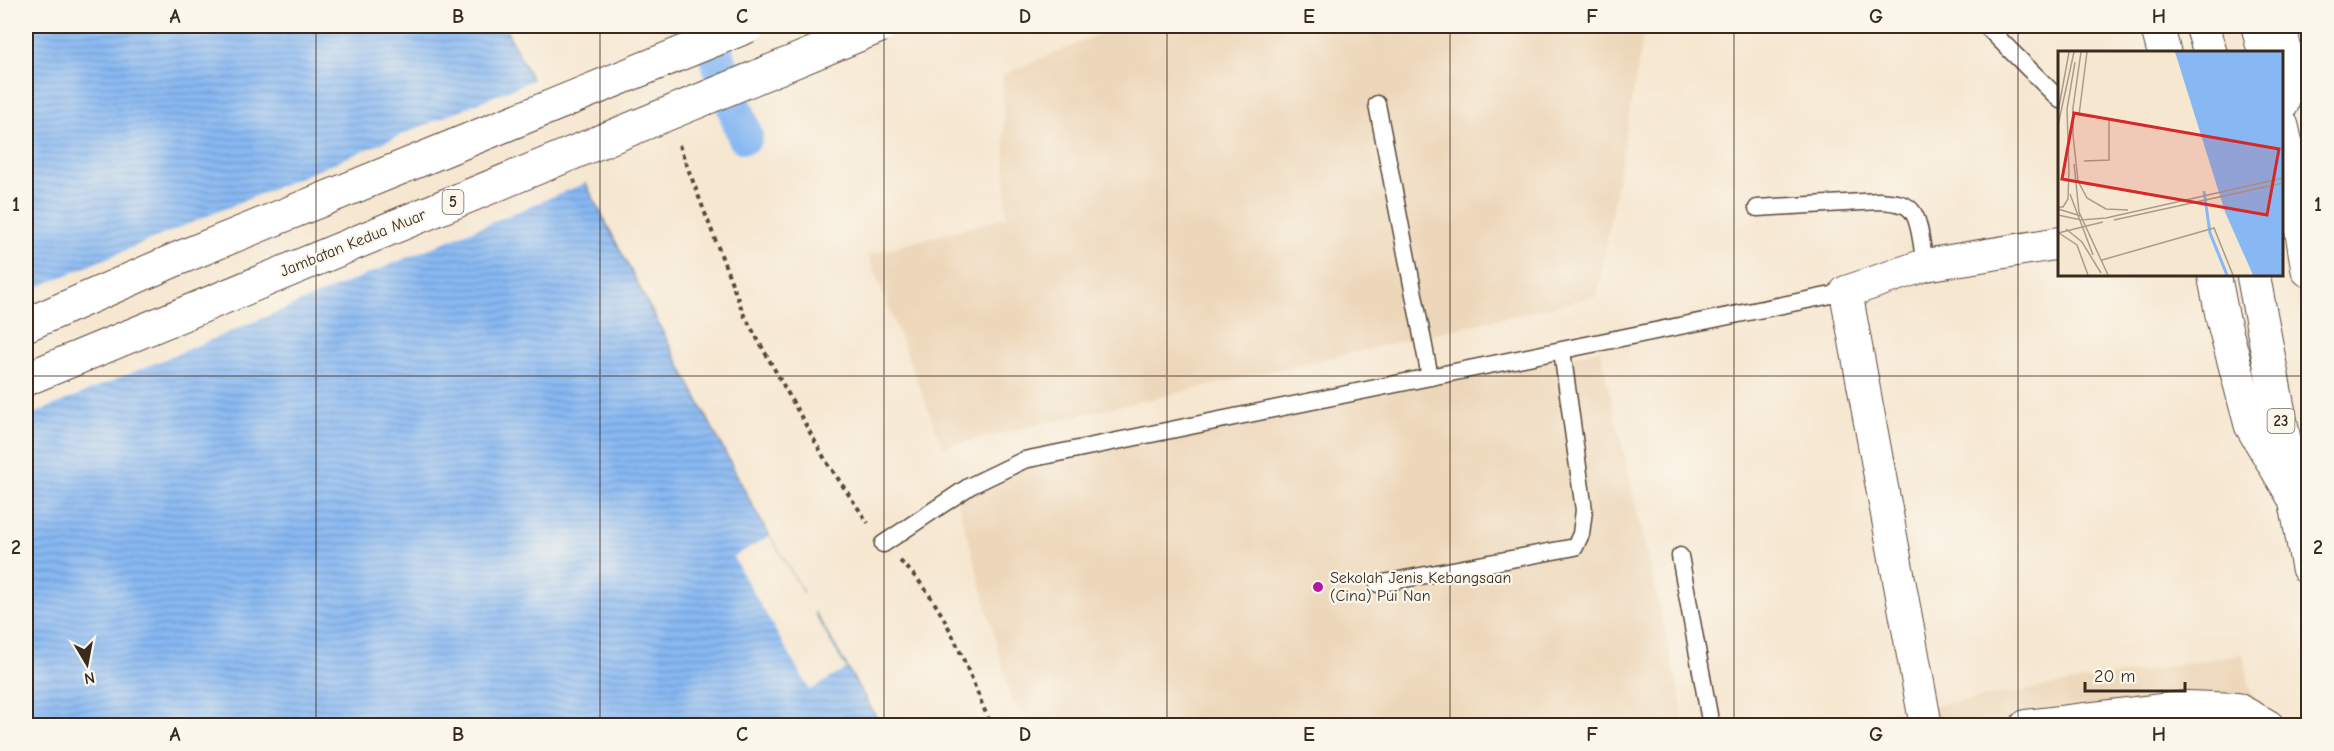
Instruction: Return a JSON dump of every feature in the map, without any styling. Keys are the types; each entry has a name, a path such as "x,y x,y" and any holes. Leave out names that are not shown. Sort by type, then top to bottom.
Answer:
{"main road":[{"path":"26,325 198,250 748,26"},
{"name":"Jambatan Kedua Muar","path":"26,379 880,26"},
{"path":"2157,26 2164,51"},
{"path":"2202,26 2210,51"},
{"path":"2258,26 2264,51"},
{"path":"2280,26 2288,67 2283,98"},
{"path":"2283,128 2300,164 2308,270"},
{"path":"2191,276 2223,320"},
{"path":"2214,276 2223,320 2252,425 2296,501"},
{"name":"23","path":"2253,276 2308,568"}],"street":[{"path":"1926,726 1846,292 1925,265 2058,243"},
{"path":"2026,726 2187,707 2237,709 2268,726"}],"lane":[{"path":"1986,26 2058,98"},
{"path":"1377,104 1430,377"},
{"path":"1757,208 1880,201 1899,203 1911,209 1917,221 1925,265"},
{"path":"883,544 970,486 1024,460 1846,292"},
{"path":"1378,584 1575,547 1581,534 1584,510 1562,351"},
{"path":"1680,556 1711,726"}],"path":[{"path":"636,26 640,37"},
{"path":"676,137 744,315 826,461 883,544 916,575 943,615 988,718 994,726"}],"shaded area":[{"path":"1118,26 1645,26 1597,296 943,447 868,255 1006,217 1003,75"},
{"name":"Sekolah Jenis Kebangsaan (Cina) Pui Nan","path":"1600,350 1680,695 1684,725 1037,725 1012,701 952,479"},
{"path":"2243,654 2258,725 1811,726"}],"water":[{"path":"26,26 504,26 758,516 881,725 26,725"}],"pier":[{"path":"535,79 588,182 26,417 26,292"},
{"path":"770,536 804,594 807,593 816,611 814,613 846,669 810,690 733,557"}],"waterway":[{"path":"706,26 745,136"}],"place":[{"name":"Sekolah Jenis Kebangsaan (Cina) Pui Nan","path":"1318,587"}]}
